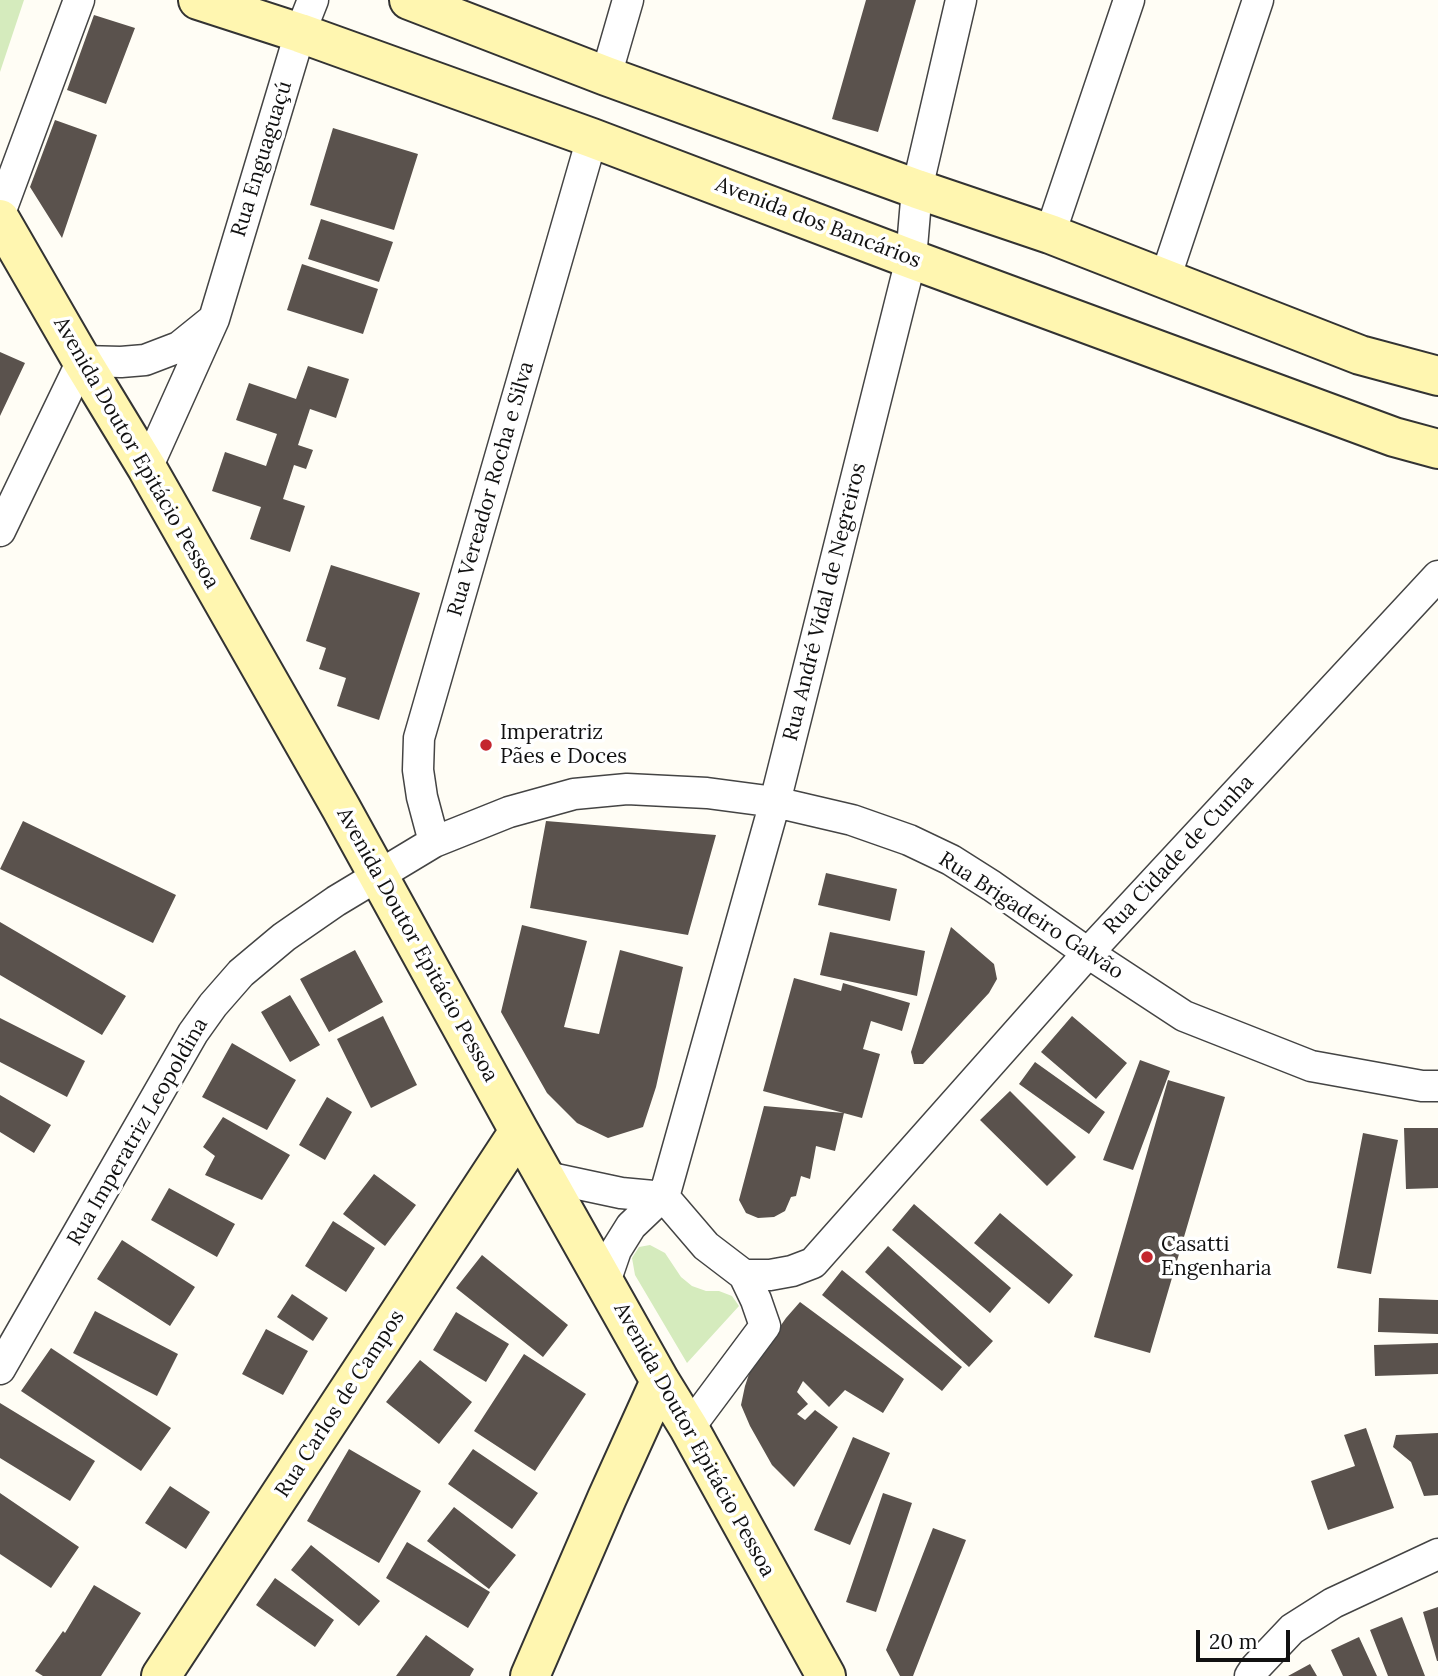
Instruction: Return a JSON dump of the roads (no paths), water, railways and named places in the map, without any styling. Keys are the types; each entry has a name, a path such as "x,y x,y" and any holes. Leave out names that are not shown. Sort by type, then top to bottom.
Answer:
{"main road":[{"name":"Avenida dos Bancários","path":"198,0 307,17 592,138 1394,437 1438,449"},
{"path":"409,0 606,76 1049,234 1360,355 1438,376"},
{"name":"Avenida Doutor Epitácio Pessoa","path":"0,219 147,468 334,796 826,1676"},
{"name":"Rua Carlos de Campos","path":"161,1676 519,1131"},
{"path":"530,1676 660,1381"}],"street":[{"path":"0,213 79,0"},
{"path":"606,76 628,0"},
{"name":"Rua André Vidal de Negreiros","path":"664,1197 775,802 911,259 917,189 961,0"},
{"path":"1049,234 1129,0"},
{"path":"1165,279 1258,0"},
{"name":"Rua Enguaguaçú","path":"147,468 214,318 307,17"},
{"name":"Rua Vereador Rocha e Silva","path":"435,842 422,797 418,770 419,738 592,138"},
{"path":"0,531 82,361 121,362 145,359 179,347 214,318"},
{"name":"Rua Cidade de Cunha","path":"744,1275 771,1275 813,1263 1088,953 1438,576"},
{"name":"Rua Brigadeiro Galvão","path":"378,876 435,842 509,813 574,794 627,789 707,793 775,802 852,820 909,840 951,860 1184,1016 1311,1066 1422,1086 1438,1086"},
{"name":"Rua Imperatriz Leopoldina","path":"0,1369 193,1033 213,1005 241,973 284,937 378,876"},
{"path":"546,1177 621,1193 664,1197 706,1246 744,1275 765,1326 689,1428"},
{"path":"605,1282 616,1250 631,1226 664,1197"},
{"path":"1250,1676 1292,1629 1333,1603 1438,1554"}],"place":[{"name":"Imperatriz Pães e Doces","path":"486,745"},
{"name":"Casatti Engenharia","path":"1147,1257"}]}
